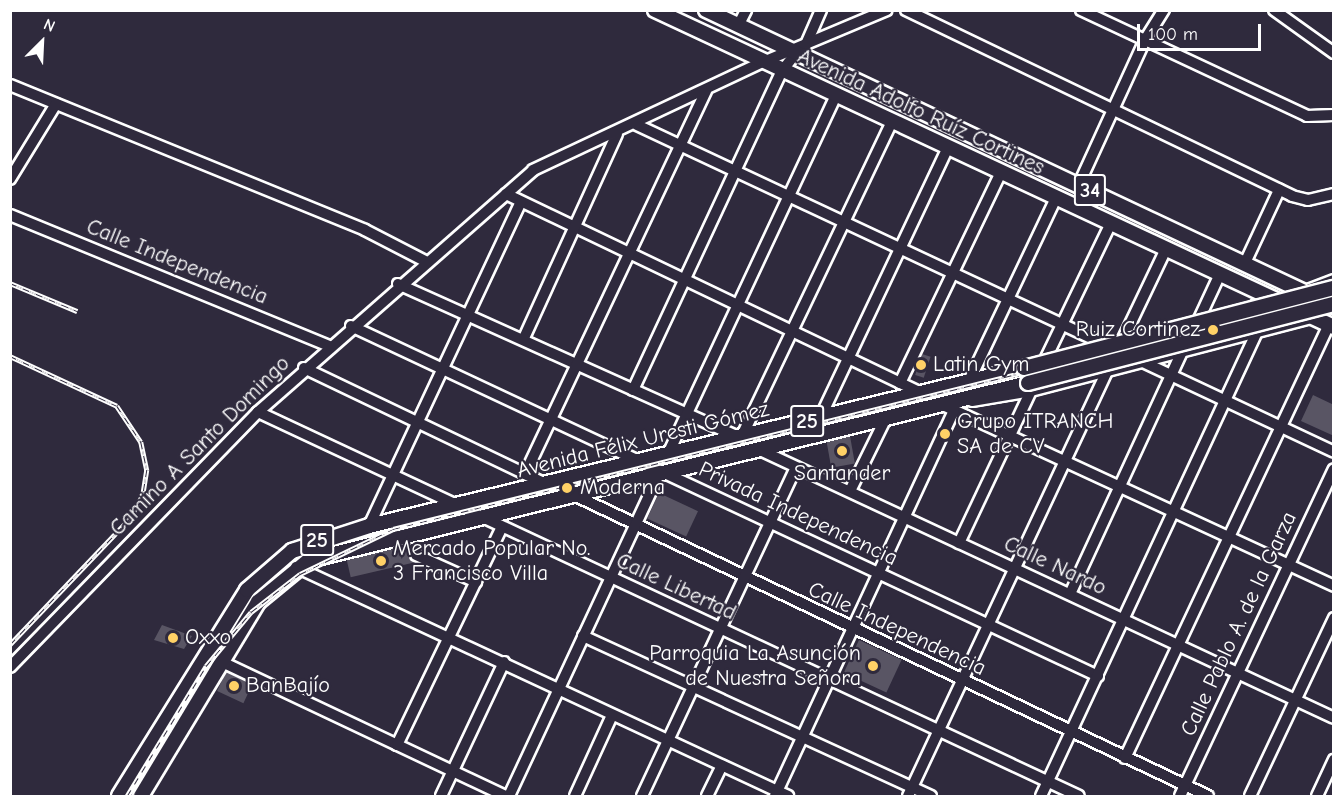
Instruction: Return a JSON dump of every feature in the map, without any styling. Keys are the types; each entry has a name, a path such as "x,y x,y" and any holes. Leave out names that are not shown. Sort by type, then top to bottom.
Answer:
{"main road":[{"name":"Avenida Adolfo Ruíz Cortines","path":"655,10 1331,326"},
{"name":"Avenida Adolfo Ruíz Cortines","path":"706,10 738,26 800,51 1334,307"},
{"name":"Avenida Félix Uresti Gómez","path":"119,796 258,576 298,548 369,526 741,438 1334,288"},
{"name":"Avenida Félix Uresti Gómez","path":"141,796 258,602 296,567 334,550 483,518 660,472 885,420 949,408 966,400 1029,387 1334,307"}],"street":[{"path":"738,26 746,10"},
{"path":"633,390 782,71 800,51 821,10"},
{"path":"10,85 365,230 425,261 539,167 637,125 763,62 800,51 887,10"},
{"path":"906,10 1279,190 1308,200 1334,194"},
{"path":"1081,10 1307,116 1334,115"},
{"path":"1079,184 1145,40 1164,10"},
{"path":"1274,10 1334,53"},
{"path":"525,474 631,253 705,91"},
{"path":"668,454 836,95"},
{"path":"10,179 56,104"},
{"path":"398,284 467,312 741,438 892,122"},
{"path":"637,125 844,220 1104,344"},
{"path":"524,338 617,134"},
{"path":"820,418 846,357 948,147"},
{"path":"900,383 1001,172"},
{"path":"1245,263 1279,190"},
{"path":"506,194 922,393"},
{"path":"973,378 1056,198"},
{"path":"369,526 467,312 521,202"},
{"name":"Calle Independencia","path":"10,215 330,346"},
{"path":"1046,358 1111,223"},
{"path":"1123,339 1166,249"},
{"name":"Camino A Santo Domingo","path":"10,667 258,412 425,261"},
{"path":"1199,319 1220,274"},
{"path":"973,378 1276,300 1334,279"},
{"path":"1041,796 1226,402 1264,314 1254,305"},
{"path":"959,543 1029,387 1107,371 1253,335 1314,317 1334,307"},
{"name":"Privada Independencia","path":"351,326 1098,676"},
{"path":"1125,758 1331,326"},
{"path":"1070,594 1182,352"},
{"path":"1143,362 1334,452"},
{"path":"304,368 418,421 546,485"},
{"path":"911,792 1107,371"},
{"path":"776,794 880,574 949,408 1174,510 1334,586"},
{"name":"Calle Libertad","path":"258,412 1079,796"},
{"path":"850,491 885,420"},
{"name":"Calle Nardo","path":"760,450 1334,718"},
{"path":"642,796 796,467"},
{"name":"Calle Pablo A. de la Garza","path":"1180,796 1334,469"},
{"path":"222,662 507,796 660,472"},
{"name":"Calle Independencia","path":"572,494 743,579 1208,796"},
{"path":"397,746 502,527"},
{"path":"416,555 476,582"},
{"path":"296,567 722,765 776,794 788,796"},
{"path":"1250,796 1334,618"},
{"path":"583,636 803,737 911,792 931,796"},
{"path":"441,796 504,662"},
{"path":"575,796 612,715"},
{"path":"1317,796 1329,785 1334,760"},
{"path":"707,796 722,765"}],"building":[{"name":"Latin Gym","path":"922,354 931,357 924,378 915,375"},
{"path":"1313,395 1334,405 1334,436 1301,421"},
{"name":"Santander","path":"850,436 855,464 831,468 826,440"},
{"path":"659,493 698,511 686,537 647,518"},
{"name":"Mercado Popular No. 3 Francisco Villa","path":"410,545 414,563 351,577 347,560"},
{"name":"Oxxo","path":"162,625 192,636 184,649 154,640"},
{"name":"Parroquia La Asunción de Nuestra Señora","path":"859,640 902,660 886,692 844,673"},
{"name":"BanBajío","path":"226,672 252,684 243,703 217,691"}],"railway":[{"path":"10,283 77,311"},
{"path":"127,796 206,666 251,612 300,574 393,529 1334,295"},
{"path":"10,356 117,406 141,442 147,470 143,495 131,518 10,645"}],"place":[{"name":"Ruiz Cortinez","path":"1213,330"},
{"name":"Latin Gym","path":"921,365"},
{"name":"Grupo ITRANCH SA de CV","path":"945,434"},
{"name":"Santander","path":"842,451"},
{"name":"Moderna","path":"567,488"},
{"name":"Mercado Popular No. 3 Francisco Villa","path":"381,561"},
{"name":"Oxxo","path":"173,638"},
{"name":"Parroquia La Asunción de Nuestra Señora","path":"873,666"},
{"name":"BanBajío","path":"234,686"}]}
